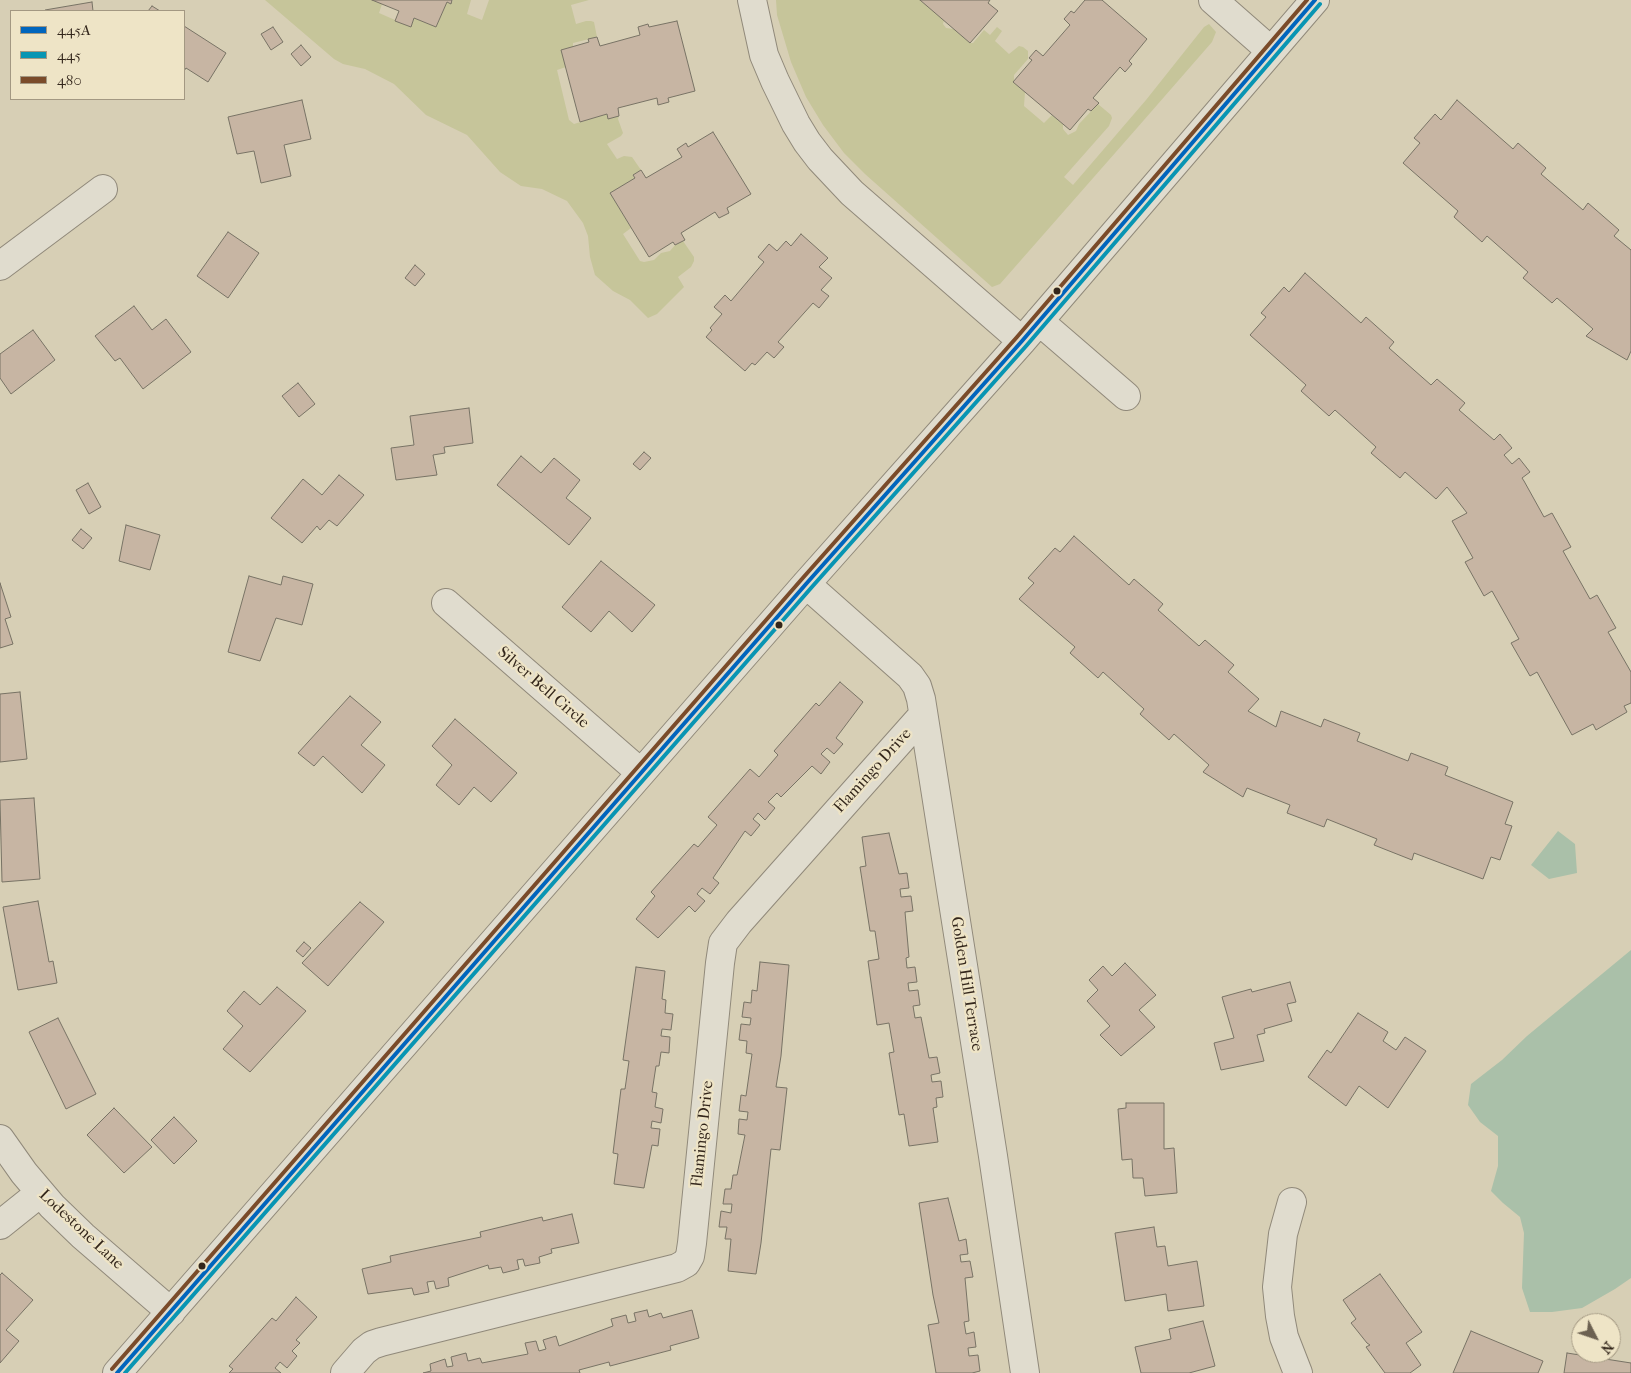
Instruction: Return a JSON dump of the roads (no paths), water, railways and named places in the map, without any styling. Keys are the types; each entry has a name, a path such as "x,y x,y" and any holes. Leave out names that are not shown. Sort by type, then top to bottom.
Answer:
{"street":[{"path":"752,0 764,55 775,81 807,142 833,175 852,193 1030,331 1126,396"},
{"path":"117,1373 806,584 1030,331 1315,0"},
{"path":"1218,2 1271,51"},
{"path":"0,266 103,189"},
{"name":"Golden Hill Terrace","path":"806,584 910,676 917,686 924,715 1025,1373"},
{"name":"Silver Bell Circle","path":"446,603 641,773"},
{"name":"Flamingo Drive","path":"344,1373 364,1351 372,1345 381,1342 650,1275 677,1268 686,1263 690,1256 692,1243 723,943 739,922 924,715"},
{"name":"Lodestone Lane","path":"0,1139 40,1193 83,1236 171,1312"},
{"path":"0,1225 40,1193"},
{"path":"1292,1202 1283,1234 1277,1287 1284,1337 1298,1373"}]}
